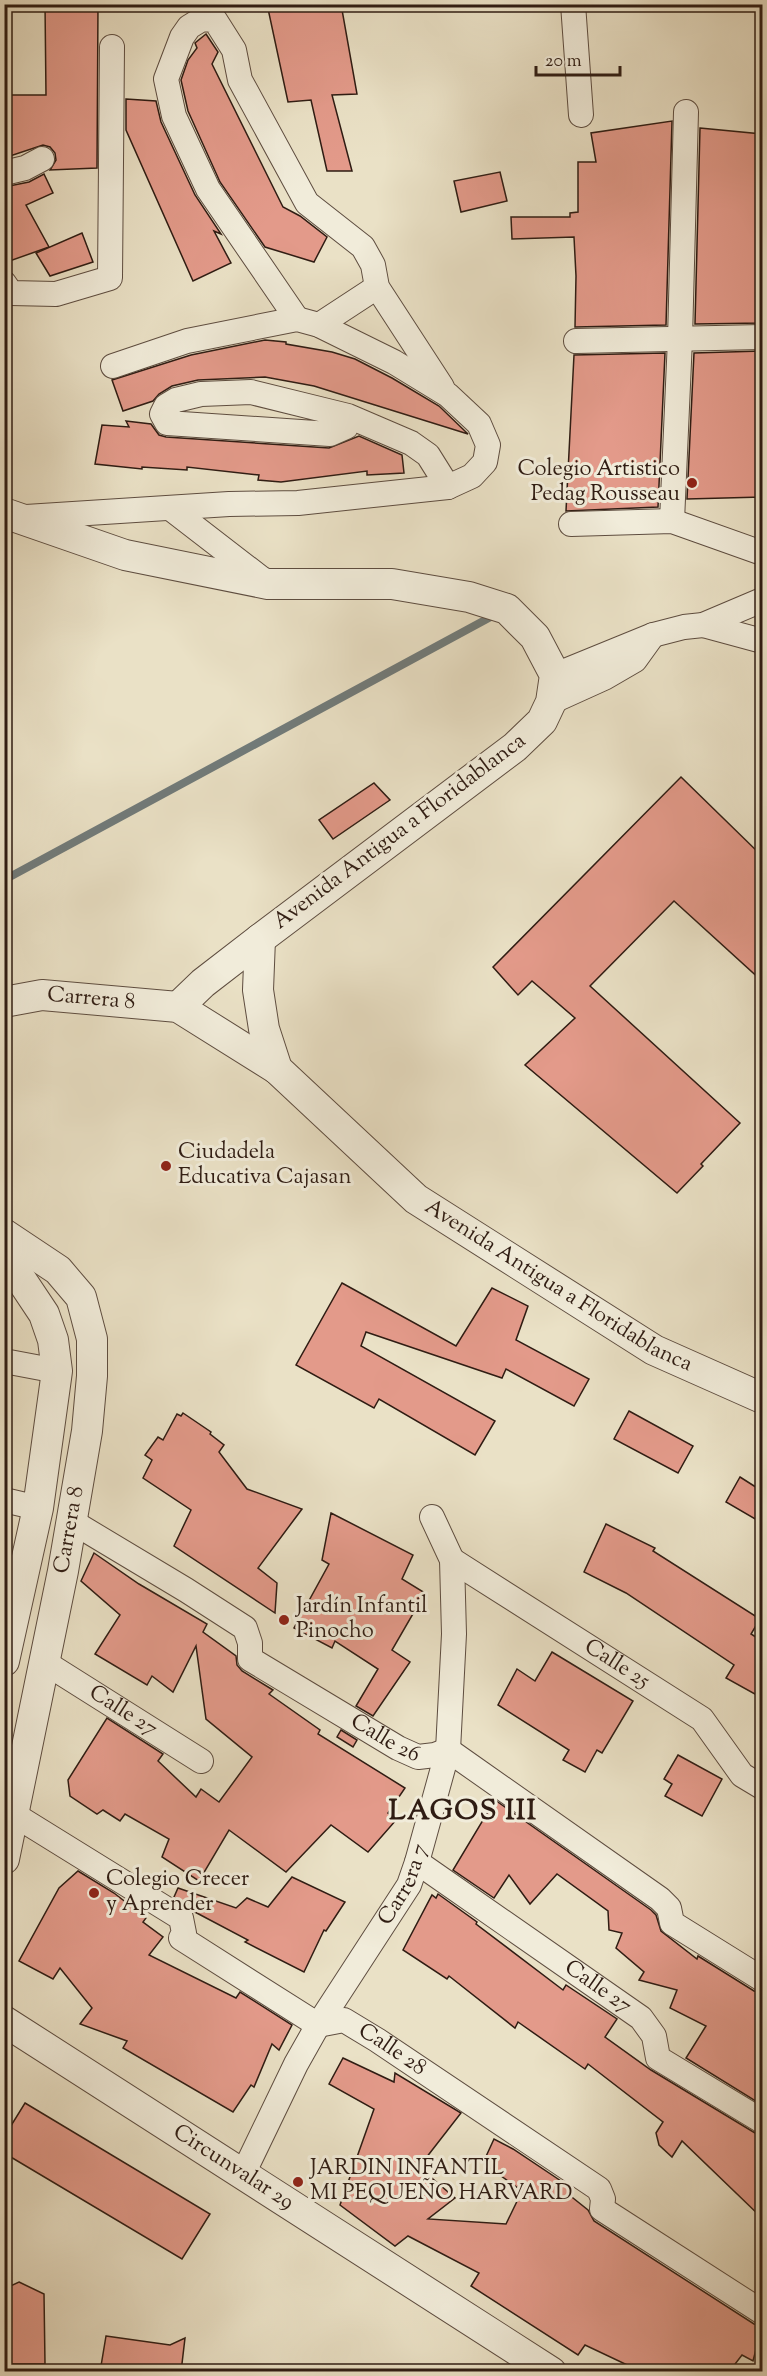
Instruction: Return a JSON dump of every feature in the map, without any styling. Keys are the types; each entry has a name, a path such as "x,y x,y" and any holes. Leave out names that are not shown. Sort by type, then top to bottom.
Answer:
{"street":[{"path":"573,4 581,115"},
{"path":"10,516 229,504 298,503 448,487 472,476 486,462 488,445 479,424 448,395 394,363 308,322 208,189 174,116 166,80 182,37 189,27 202,19 215,20 234,50 240,80 307,203 363,247 373,265 377,287 448,395"},
{"path":"4,283 11,292 56,294 110,278 112,47"},
{"path":"672,521 686,112"},
{"path":"4,173 25,168 42,159"},
{"path":"112,366 187,341 308,322 377,287"},
{"path":"576,341 762,337"},
{"path":"348,416 346,427 330,434 167,423 162,414 166,406 176,400 201,394 251,392 348,416 411,443 428,455 448,487"},
{"path":"170,508 267,584"},
{"path":"10,516 124,555 267,584 392,584 469,597 507,609 535,637 553,689 604,678 635,660 652,635 703,625 762,600"},
{"path":"571,524 672,521 762,554"},
{"path":"703,625 762,641"},
{"name":"Avenida Antigua a Floridablanca","path":"553,689 542,722 515,747 260,939 258,990 264,1029 277,1069 416,1199 654,1350 762,1398"},
{"path":"178,1007 203,983 260,939"},
{"name":"Carrera 8","path":"4,1002 42,995 178,1007 277,1069"},
{"name":"Carrera 8","path":"4,1234 58,1270 81,1297 92,1339 92,1377 87,1431 4,1859"},
{"name":"Carrera 8","path":"4,1254 45,1314 53,1340 57,1371 38,1508 4,1660"},
{"path":"4,1361 57,1371"},
{"path":"4,1500 38,1508"},
{"path":"432,1517 452,1560"},
{"name":"Calle 26","path":"71,1521 186,1590 245,1629 250,1643 250,1659 335,1711 398,1748 418,1757 435,1755 448,1750 660,1899 669,1908 672,1923 762,1979"},
{"name":"Carrera 7","path":"243,2174 296,2064 318,2025 409,1885 417,1862 448,1750 454,1634 452,1560"},
{"name":"Calle 25","path":"452,1560 702,1719 742,1775 762,1787"},
{"name":"Calle 27","path":"44,1662 201,1761"},
{"path":"14,1814 181,1918 184,1933 182,1938 318,2025"},
{"name":"Calle 27","path":"417,1862 641,2018 654,2036 658,2058 762,2121"},
{"name":"Calle 28","path":"318,2025 344,2020 377,2040 599,2188 603,2199 602,2209 762,2312"},
{"name":"Circunvalar 29","path":"4,2021 551,2372"}],"building":[{"path":"45,4 98,4 97,168 50,170 56,160 55,153 50,147 43,145 4,158 4,95 46,95"},
{"path":"267,4 341,4 357,94 332,95 352,171 327,171 311,100 288,102"},
{"path":"206,34 218,52 212,64 283,207 300,216 327,237 314,262 265,247 220,182 188,111 181,80 188,60 197,48 195,43"},
{"path":"126,99 156,101 161,122 195,195 221,234 214,231 231,263 193,281 126,130"},
{"path":"672,121 666,325 575,327 574,237 512,239 511,217 570,217 570,213 578,212 578,162 596,162 591,133"},
{"path":"700,128 762,134 762,323 695,324"},
{"path":"500,172 507,201 461,212 454,181"},
{"path":"44,174 53,193 26,205 49,247 4,263 4,187 29,182"},
{"path":"82,233 93,262 50,276 36,253"},
{"path":"265,340 286,342 286,344 332,352 355,359 439,406 468,434 314,386 265,377 198,380 172,386 153,401 123,411 112,380 191,355"},
{"path":"762,351 762,497 687,499 694,353"},
{"path":"665,353 658,507 566,511 574,355"},
{"path":"126,421 151,424 159,435 166,437 329,448 359,436 402,455 404,473 367,475 367,471 281,482 258,480 259,475 187,467 187,470 142,467 142,469 95,464 102,425 129,427"},
{"path":"681,777 762,856 762,981 674,901 590,986 740,1123 677,1193 525,1065 575,1018 532,981 518,995 493,967"},
{"path":"374,783 390,800 333,839 319,820"},
{"path":"342,1283 456,1346 492,1288 528,1306 516,1340 589,1379 574,1406 506,1369 502,1378 366,1332 361,1346 495,1421 475,1455 379,1399 374,1408 296,1365"},
{"path":"629,1411 693,1446 678,1473 614,1439"},
{"path":"183,1413 211,1432 210,1434 224,1445 219,1452 247,1489 302,1509 258,1568 277,1583 275,1613 174,1546 191,1510 143,1478 152,1460 145,1455 158,1437 163,1440 177,1414 181,1416"},
{"path":"740,1477 762,1491 762,1523 726,1502"},
{"path":"331,1513 413,1555 402,1579 425,1593 392,1650 410,1662 373,1716 356,1706 378,1669 335,1641 332,1648 294,1628 329,1564 322,1560"},
{"path":"606,1524 655,1548 653,1551 760,1619 751,1634 762,1641 762,1698 726,1678 734,1665 626,1593 584,1572"},
{"path":"94,1553 139,1584 207,1624 203,1632 236,1656 237,1665 242,1671 273,1690 269,1694 320,1730 318,1734 405,1788 388,1813 397,1819 368,1852 331,1825 286,1872 229,1830 199,1881 162,1857 169,1839 125,1814 120,1821 103,1810 97,1814 70,1796 68,1780 107,1718 163,1754 158,1761 196,1797 201,1789 219,1802 252,1757 206,1719 196,1646 173,1692 152,1676 147,1685 95,1654 120,1615 81,1581"},
{"path":"552,1652 633,1701 602,1753 597,1750 585,1772 563,1760 569,1750 498,1705 517,1669 535,1681"},
{"path":"341,1730 357,1740 353,1747 337,1737"},
{"path":"678,1755 722,1779 702,1816 665,1796 672,1784 664,1779"},
{"path":"495,1800 651,1910 656,1915 661,1931 697,1959 698,1956 754,1991 762,1993 762,2105 686,2058 706,2026 670,2008 677,1990 639,1980 644,1972 616,1948 622,1933 609,1930 608,1911 557,1874 530,1904 509,1875 494,1898 453,1870"},
{"path":"78,1871 114,1893 146,1918 143,1922 163,1937 149,1955 236,1998 240,1992 292,2025 279,2050 272,2044 254,2087 251,2085 233,2112 123,2048 127,2041 80,2024 92,2008 60,1968 53,1979 19,1961 59,1888"},
{"path":"292,1877 345,1902 326,1931 324,1930 304,1972 245,1942 248,1940 193,1911 174,1897 178,1888 236,1908 247,1898 268,1907"},
{"path":"438,1894 563,1990 566,1985 617,2019 605,2037 651,2070 755,2133 762,2135 762,2218 682,2141 672,2157 659,2145 656,2133 663,2122 588,2064 585,2069 518,2022 515,2028 449,1976 447,1979 403,1950 432,1895 436,1898"},
{"path":"343,2058 394,2082 395,2073 461,2113 419,2167 455,2198 428,2219 506,2224 522,2191 483,2163 494,2139 573,2189 568,2194 588,2210 594,2221 754,2324 762,2326 753,2361 742,2355 729,2372 642,2372 585,2345 578,2355 471,2286 479,2273 408,2236 395,2246 340,2205 374,2109 329,2084"},
{"path":"25,2103 210,2214 182,2259 4,2153 4,2137"},
{"path":"19,2282 44,2294 45,2364 4,2364 4,2289"},
{"path":"106,2336 170,2345 185,2338 181,2372 100,2372"}],"waterway":[{"path":"4,880 498,613"}],"place":[{"name":"Colegio Artistico Pedag Rousseau","path":"692,483"},
{"name":"Ciudadela Educativa Cajasan","path":"166,1166"},
{"name":"Jardín Infantil Pinocho","path":"284,1620"},
{"name":"Colegio Crecer y Aprender","path":"94,1893"},
{"name":"JARDIN INFANTIL MI PEQUEÑO HARVARD","path":"298,2182"}],"district":[{"name":"LAGOS III","path":"463,1812"}]}
